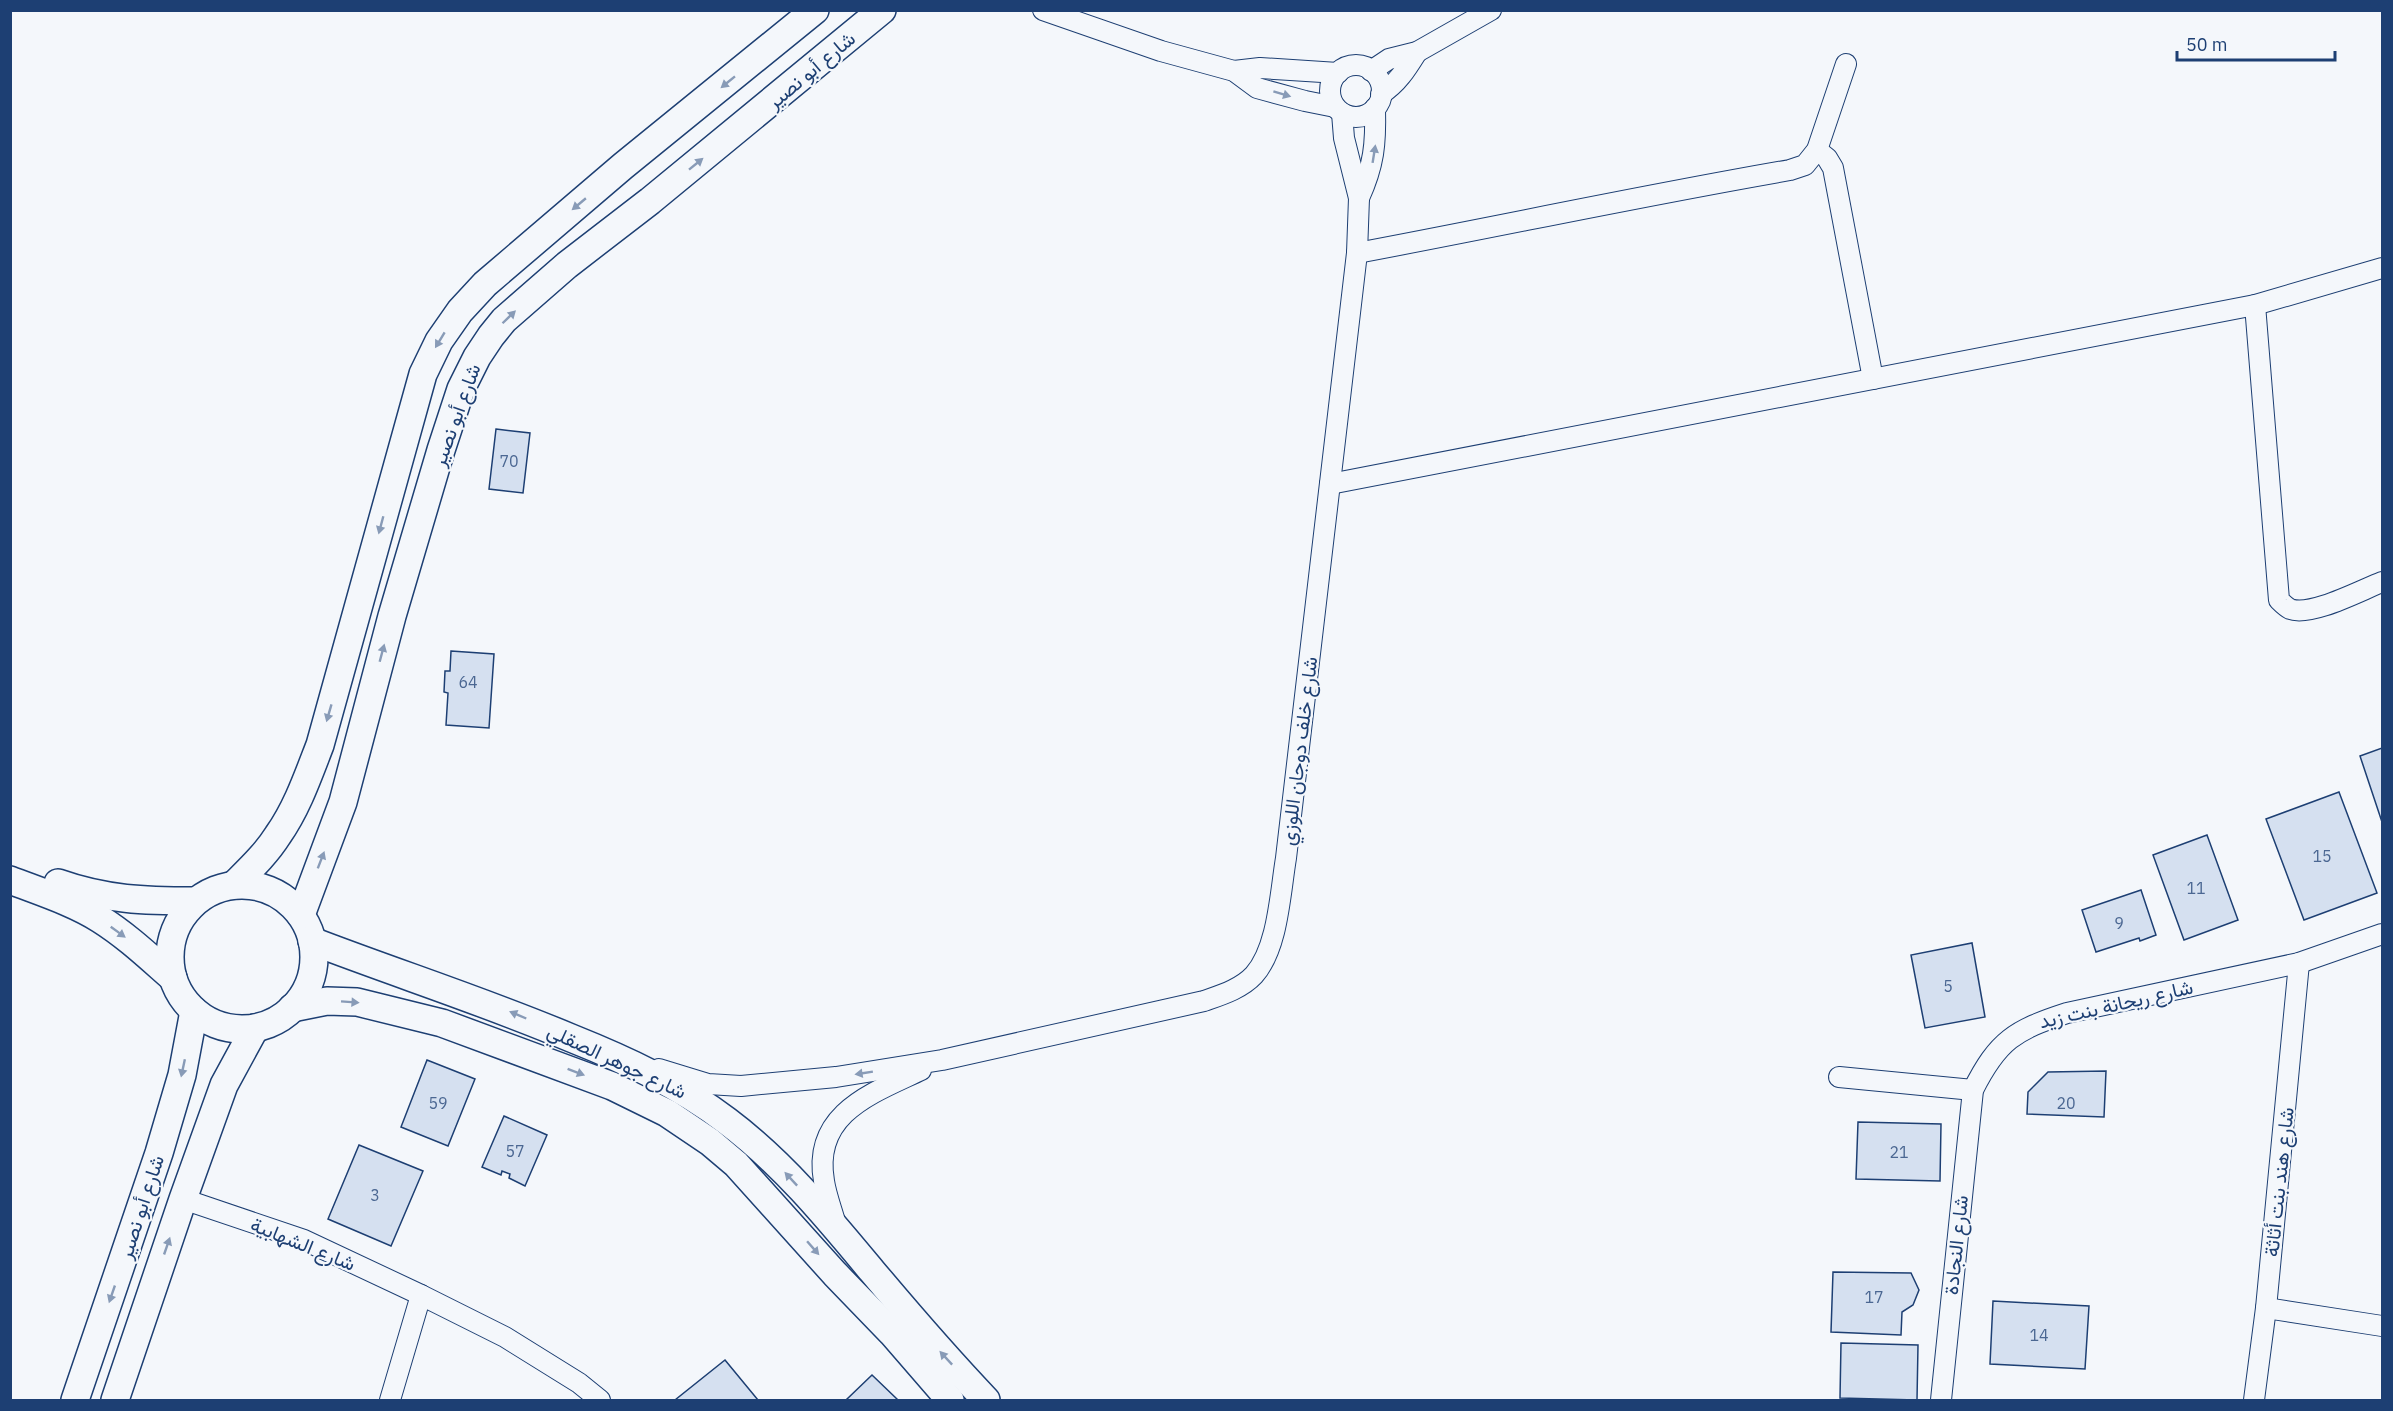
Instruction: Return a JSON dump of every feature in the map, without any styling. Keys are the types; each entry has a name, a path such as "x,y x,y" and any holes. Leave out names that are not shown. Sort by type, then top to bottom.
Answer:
{"main road":[{"name":"شارع أبو نصير","path":"234,885 263,856 279,834 302,794 323,734 420,384 438,341 460,311 513,259 815,10"},
{"name":"شارع أبو نصير","path":"301,915 343,802 392,616 441,450 461,389 477,357 504,320 567,265 659,194 882,10"},
{"path":"10,866 88,894 137,900 195,901"},
{"path":"10,880 68,903 98,918 139,947 173,978"},
{"path":"234,885 253,886 272,891 288,901 301,915 312,940 314,965 307,988 292,1008 275,1021 255,1028 233,1028 212,1023 194,1011 179,992 173,978 170,944 179,920 195,901 214,890 234,885"},
{"name":"شارع جوهر الصقلي","path":"312,940 502,1009 621,1058 692,1096 730,1123 784,1171 837,1228 938,1349 986,1401"},
{"name":"شارع جوهر الصقلي","path":"292,1008 327,1000 357,1002 442,1023 612,1086 666,1113 710,1142 736,1164 835,1274 892,1333 950,1401"},
{"name":"شارع أبو نصير","path":"75,1401 159,1153 182,1074 194,1011"},
{"name":"شارع أبو نصير","path":"114,1401 224,1085 255,1028"}],"street":[{"path":"1043,10 1161,51 1234,71 1257,88 1360,117 1403,75 1418,52"},
{"path":"1371,70 1389,59 1418,52 1491,10"},
{"path":"1357,253 1549,217 1635,197 1790,170 1806,165 1817,150 1846,64"},
{"path":"1339,110 1331,99 1332,80 1338,73 1354,66 1371,70 1381,85 1378,101"},
{"path":"1234,71 1260,68 1338,73"},
{"name":"شارع خلف دوجان اللوزي","path":"1359,198 1370,173 1374,155 1378,101"},
{"name":"شارع خلف دوجان اللوزي","path":"621,1058 708,1084 741,1086 836,1077 942,1060 1204,1001 1233,991 1253,976 1266,959 1272,938 1286,858 1357,253 1359,198 1339,110"},
{"path":"1817,150 1827,158 1833,168 1873,379"},
{"path":"1330,484 2255,304 2382,268"},
{"path":"2255,304 2279,600 2288,608 2314,609 2382,582"},
{"name":"شارع ريحانة بنت زيد","path":"1973,1090 1984,1067 2002,1044 2030,1025 2067,1013 2300,963 2382,934"},
{"name":"شارع هند بنت أثاثة","path":"2254,1401 2300,963"},
{"name":"شارع خلف دوجان اللوزي","path":"837,1228 823,1180 825,1148 833,1127 846,1111 860,1100 942,1060"},
{"path":"1839,1077 1973,1090"},
{"name":"شارع النجادة","path":"1941,1401 1973,1090"},
{"name":"شارع الشهابية","path":"183,1199 304,1240 421,1294 505,1337 579,1383 600,1401"},
{"path":"390,1401 421,1294"},
{"path":"2265,1308 2382,1326"}],"building":[{"path":"496,429 530,433 523,493 489,489"},
{"path":"451,651 494,654 489,728 446,725 448,693 444,692 445,671 450,671"},
{"path":"2382,748 2382,822 2360,756"},
{"path":"2339,792 2377,893 2304,920 2266,819"},
{"path":"2207,835 2238,920 2184,940 2153,855"},
{"path":"2141,890 2156,935 2096,952 2082,910"},
{"path":"1972,943 1985,1017 1925,1028 1911,955"},
{"path":"427,1060 475,1079 448,1146 401,1127"},
{"path":"2106,1071 2104,1117 2027,1114 2028,1092 2048,1072"},
{"path":"504,1116 547,1135 525,1186 509,1178 510,1174 502,1171 501,1175 482,1167"},
{"path":"1858,1122 1941,1124 1940,1181 1856,1179"},
{"path":"359,1145 423,1171 391,1246 328,1219"},
{"path":"1833,1272 1911,1273 1919,1290 1913,1305 1902,1312 1901,1335 1831,1332"},
{"path":"1993,1301 2089,1306 2085,1369 1990,1364"},
{"path":"1841,1343 1918,1345 1917,1400 1840,1398"},
{"path":"725,1360 758,1400 675,1400"},
{"path":"872,1375 898,1400 846,1400"}]}
